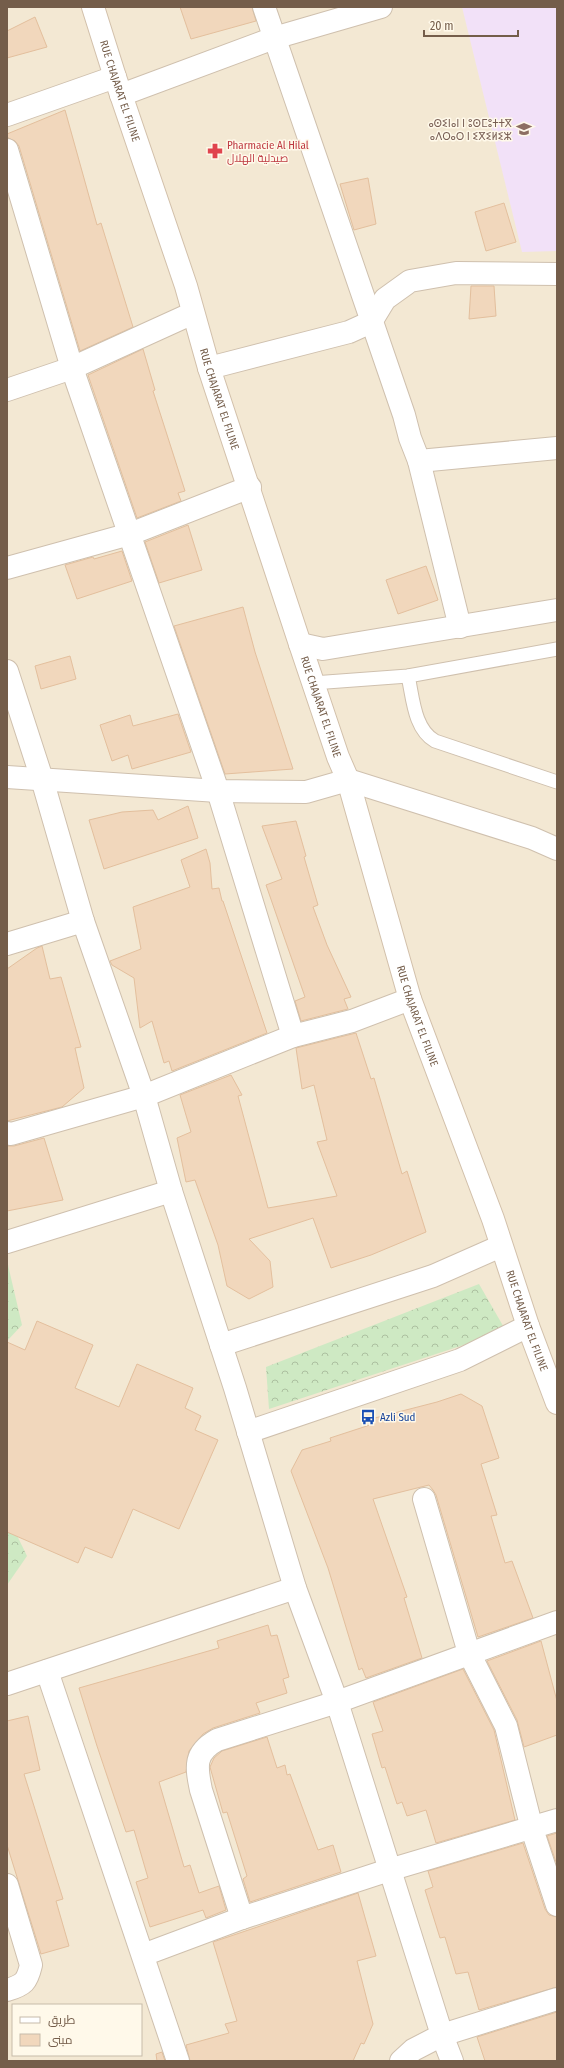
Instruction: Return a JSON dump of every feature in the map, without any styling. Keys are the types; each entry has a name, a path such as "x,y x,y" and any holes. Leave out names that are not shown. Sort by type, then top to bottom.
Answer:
{"street":[{"name":"RUE CHAJARAT EL FILINE","path":"94,7 118,86 193,313 209,368 250,487 313,683 338,757 348,780 410,999 493,1218 528,1326 557,1402"},
{"path":"264,7 419,461 460,627"},
{"path":"7,115 118,86 381,7"},
{"path":"7,150 72,368 218,791 293,1036"},
{"path":"209,368 349,332 371,322 385,298 410,281 456,273 557,274"},
{"path":"7,390 72,368 193,313"},
{"path":"419,461 557,448"},
{"path":"7,568 130,534 250,487"},
{"path":"300,644 323,649 557,610"},
{"path":"7,671 42,779 83,921 144,1096 171,1190 221,1345 295,1588 337,1702 389,1870 442,2035 452,2061"},
{"path":"7,777 218,791 306,792 348,780 532,838 557,849"},
{"path":"7,944 83,921"},
{"path":"7,1133 11,1134 144,1096 293,1036 352,1021 410,999"},
{"path":"7,1242 171,1190"},
{"path":"221,1345 433,1276 501,1246"},
{"path":"248,1432 460,1360 528,1326"},
{"path":"424,1499 469,1653 506,1726 532,1829 557,1905"},
{"path":"7,1684 295,1588"},
{"path":"242,1918 201,1790 197,1770 199,1756 207,1746 217,1740 337,1702 557,1622"},
{"path":"47,1671 178,2061"},
{"path":"143,1955 242,1918 389,1870 532,1829 557,1820"},
{"path":"7,1885 31,1965 28,1978 20,1986 7,1990"},
{"path":"401,2061 413,2050 442,2035 557,1999"}],"lane":[{"path":"313,683 408,676 557,649"},
{"path":"408,676 419,725 425,735 435,741 557,782"}],"shaded area":[{"path":"7,7 557,7 557,2061 7,2061"},
{"name":"ⴰⵙⵉⵏⴰⵏ ⵏ ⵓⵙⵎⵓⵜⵜⴳ ⴰⴷⵔⴰⵔ ⵏ ⵉⴳⵉⵍⵉⵣ","path":"462,7 557,7 557,251 522,252"}],"green space":[{"path":"8,1265 22,1325 7,1341 7,1266"},
{"path":"479,1284 506,1331 269,1409 266,1367"},
{"path":"7,1515 27,1556 7,1585"}],"building":[{"path":"180,7 252,7 256,21 191,39"},
{"path":"35,17 47,47 7,58 7,31"},
{"path":"65,110 97,225 101,223 133,327 80,351 19,146 15,141 8,138 7,135"},
{"path":"368,178 376,224 354,230 340,184"},
{"path":"504,203 516,242 486,251 475,212"},
{"path":"471,286 494,286 496,316 469,319"},
{"path":"143,349 155,390 153,391 185,491 178,493 181,501 137,518 88,375"},
{"path":"188,525 202,570 159,583 145,542"},
{"path":"122,551 132,581 77,599 65,565"},
{"path":"426,566 438,600 398,614 386,580"},
{"path":"243,607 255,652 293,769 225,774 174,626"},
{"path":"70,656 76,679 41,689 35,666"},
{"path":"178,714 191,752 132,769 128,755 112,761 100,725 130,715 133,726"},
{"path":"188,806 198,838 104,869 89,820 122,812 153,810 158,820"},
{"path":"296,821 306,856 304,857 318,905 313,907 327,945 351,997 344,999 348,1009 301,1021 295,1001 305,997 266,885 282,879 262,826"},
{"path":"206,849 210,863 212,889 219,888 222,901 267,1033 172,1071 169,1061 164,1063 152,1021 140,1028 134,978 112,965 110,961 141,949 133,907 190,887 181,860"},
{"path":"42,946 50,979 61,977 81,1047 75,1048 84,1088 62,1107 7,1121 7,969"},
{"path":"356,1033 371,1079 374,1078 402,1174 407,1171 426,1232 371,1255 331,1268 313,1218 249,1239 270,1261 273,1287 249,1299 227,1286 218,1245 195,1180 186,1182 177,1138 191,1132 180,1095 231,1075 242,1095 238,1096 268,1208 337,1196 317,1142 327,1140 314,1085 302,1089 296,1048"},
{"path":"44,1138 63,1200 7,1211 7,1146 14,1146"},
{"path":"37,1321 93,1345 75,1388 119,1407 137,1364 193,1388 185,1408 201,1416 195,1430 218,1440 179,1529 133,1509 112,1558 85,1547 78,1563 7,1532 7,1342 25,1350"},
{"path":"461,1394 482,1406 499,1458 481,1464 497,1515 491,1516 505,1563 512,1561 533,1618 478,1637 436,1495 433,1490 429,1485 373,1499 407,1597 404,1598 422,1658 366,1678 362,1668 359,1670 328,1568 291,1471 302,1450 331,1441 330,1438 373,1424 371,1419 437,1402"},
{"path":"268,1625 271,1636 277,1635 289,1677 283,1679 287,1693 256,1703 260,1713 213,1728 203,1734 189,1751 186,1772 159,1782 184,1867 190,1865 199,1893 219,1886 226,1910 206,1918 203,1910 150,1927 136,1882 148,1878 134,1830 126,1832 79,1688 219,1648 217,1641"},
{"path":"541,1641 557,1701 557,1735 524,1747 517,1720 487,1661"},
{"path":"463,1669 494,1730 515,1820 436,1843 426,1810 407,1816 402,1802 397,1804 385,1767 382,1768 372,1734 383,1731 373,1702"},
{"path":"28,1716 40,1770 24,1774 63,1899 56,1901 69,1946 41,1954 7,1845 7,1721"},
{"path":"267,1737 277,1768 285,1765 287,1775 290,1774 318,1850 333,1845 341,1872 250,1902 243,1879 247,1876 227,1812 223,1813 210,1767 214,1758 222,1751"},
{"path":"557,1833 557,1865 547,1836"},
{"path":"523,1843 545,1909 549,1915 557,1917 557,1987 479,2010 468,1972 456,1974 445,1937 440,1938 425,1890 433,1887 428,1871"},
{"path":"358,1893 376,1956 357,1961 373,2024 364,2044 361,2043 353,2061 190,2061 186,2045 229,2033 225,2024 237,2021 213,1942"},
{"path":"557,2012 557,2061 485,2061 477,2037"},
{"path":"162,2052 165,2061 157,2061 156,2054"}],"place":[{"name":"ⴰⵙⵉⵏⴰⵏ ⵏ ⵓⵙⵎⵓⵜⵜⴳ ⴰⴷⵔⴰⵔ ⵏ ⵉⴳⵉⵍⵉⵣ","path":"524,129"},
{"name":"Pharmacie Al Hilal صيدلية الهلال","path":"215,151"},
{"name":"Azli Sud","path":"368,1417"}]}
